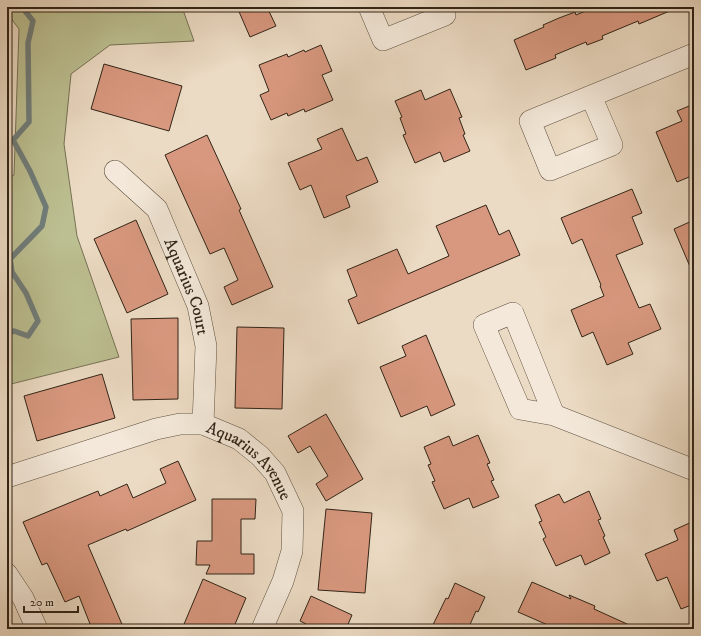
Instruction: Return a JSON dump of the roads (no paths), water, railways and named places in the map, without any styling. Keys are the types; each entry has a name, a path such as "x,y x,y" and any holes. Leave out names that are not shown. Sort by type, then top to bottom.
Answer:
{"street":[{"path":"369,7 383,40 445,15 441,7"},
{"path":"591,96 694,54"},
{"name":"Aquarius Court","path":"115,171 157,209 198,306 206,346 203,424"},
{"path":"554,415 513,312 484,325 520,409 554,415 694,470"},
{"name":"Aquarius Avenue","path":"7,476 156,429 180,424 203,424 239,439 260,456 275,473 293,511 292,552 283,581 262,629"},
{"path":"7,574 23,598 37,629"}],"waterway":[{"path":"7,333 14,331 28,336 38,321 26,293 12,272 10,259 42,226 46,207 30,171 13,140 29,122 28,43 33,21 22,7"}]}
